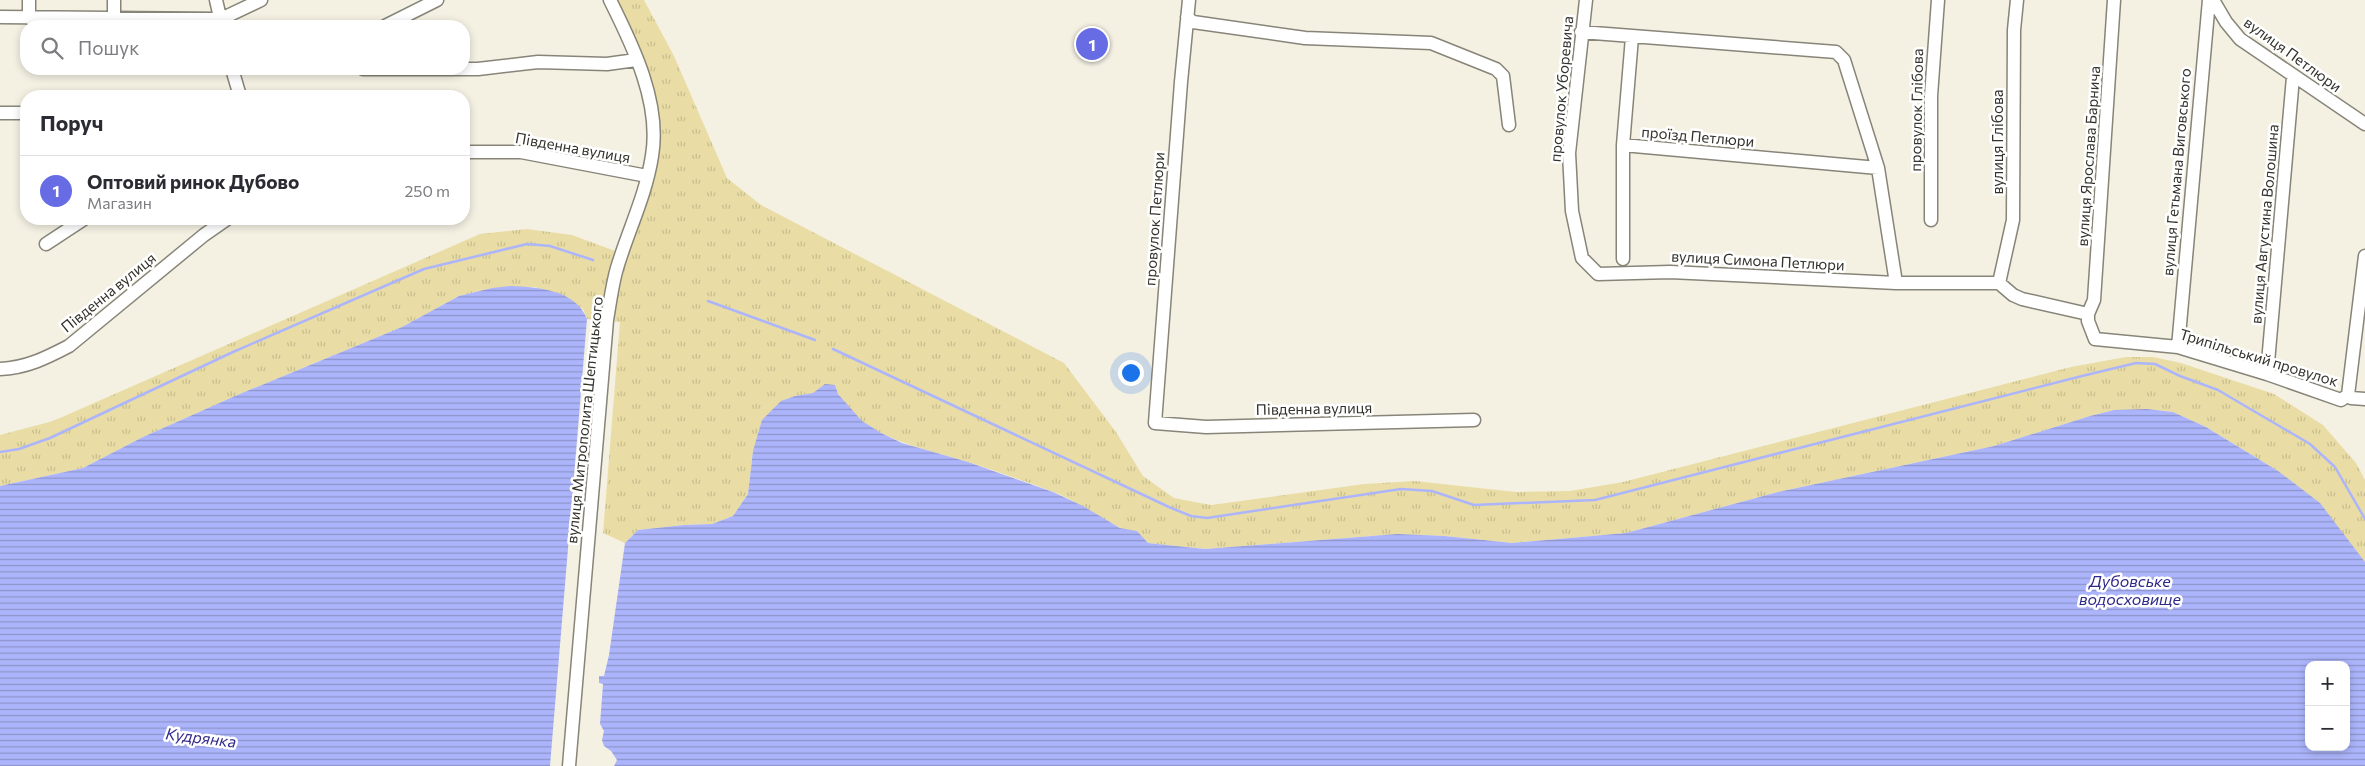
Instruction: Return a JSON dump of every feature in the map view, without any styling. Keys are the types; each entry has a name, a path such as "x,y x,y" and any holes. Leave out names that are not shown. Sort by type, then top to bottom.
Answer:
{"street":[{"path":"29,0 29,18"},
{"path":"114,0 114,19"},
{"path":"216,0 220,20"},
{"path":"226,20 261,0"},
{"path":"398,20 437,0"},
{"name":"вулиця Митрополита Шептицького","path":"569,766 607,320 616,270 639,208 652,155 653,126 649,97 631,43 610,0"},
{"name":"провулок Петлюри","path":"1155,423 1189,0"},
{"name":"провулок Уборевича","path":"1586,0 1569,153 1572,211 1582,258 1598,274 1618,274"},
{"name":"провулок Глібова","path":"1931,220 1931,96 1938,0"},
{"name":"вулиця Глібова","path":"1999,283 2012,220 2014,49 2017,0"},
{"name":"вулиця Ярослава Барнича","path":"2088,314 2094,300 2114,0"},
{"name":"вулиця Гетьмана Виговського","path":"2178,347 2209,0"},
{"name":"вулиця Петлюри","path":"2213,0 2226,22 2240,39 2365,124"},
{"path":"0,17 141,20"},
{"path":"1187,17 1193,22 1305,38 1431,43 1496,69 1503,76 1509,124"},
{"path":"1581,32 1836,52 1844,60 1878,168 1896,283 1999,283 2013,296 2088,314"},
{"name":"проїзд Петлюри","path":"1632,37 1624,145 1878,168"},
{"path":"470,69 538,62 607,64 636,60"},
{"path":"234,75 238,90"},
{"name":"вулиця Августина Волошина","path":"2267,374 2293,76"},
{"path":"0,113 20,113"},
{"path":"1622,259 1624,145"},
{"name":"Південна вулиця","path":"470,152 521,152 647,176"},
{"path":"46,244 75,225"},
{"name":"Південна вулиця","path":"0,369 25,366 46,358 68,346 218,225"},
{"path":"2348,395 2365,256"},
{"name":"вулиця Симона Петлюри","path":"1618,274 1670,272 1896,283"},
{"name":"Трипільський провулок","path":"2088,314 2088,321 2095,338 2178,347 2267,374 2341,400 2348,395 2351,398 2365,399"},
{"name":"Південна вулиця","path":"1155,423 1206,427 1474,420"}],"green space":[{"path":"616,0 644,0 674,56 727,178 761,205 1064,363 1116,432 1143,476 1174,498 1211,505 1364,484 1415,481 1516,492 1570,491 1623,482 2071,367 2126,357 2153,357 2181,363 2274,394 2323,425 2356,463 2365,480 2365,562 2278,471 2206,427 2173,412 2147,409 2114,410 1994,446 1778,492 1626,533 1512,543 1445,536 1397,534 1205,549 1148,543 1136,533 1119,527 1060,495 989,469 891,437 872,428 855,416 843,402 835,385 814,393 795,396 753,451 748,494 733,516 712,524 638,530 625,543 603,533 620,322 587,319 583,309 535,287 492,288 459,296 402,327 235,396 143,437 83,468 0,486 0,435 53,421 480,234 527,229 572,235 618,252 658,126"}],"water":[{"name":"Кудрянка","path":"511,286 544,289 565,296 582,309 587,319 550,766 0,766 0,486 83,468 143,437 235,396 402,327 459,296 492,288"},
{"name":"Дубовське водосховище","path":"825,384 835,385 838,394 862,421 902,443 968,462 1053,492 1083,506 1120,528 1137,531 1148,543 1205,549 1397,534 1445,536 1512,543 1626,533 1778,492 1994,446 2114,410 2147,409 2173,412 2206,427 2278,471 2320,503 2365,562 2365,766 614,766 617,760 611,751 604,746 602,740 604,731 600,724 603,684 599,683 599,676 604,676 609,655 625,543 638,530 712,524 733,516 748,494 753,451 762,420 781,401 813,393"}],"waterway":[{"path":"0,452 19,449 50,438 233,352 424,269 527,244 550,246 593,260"},
{"path":"708,301 815,340"},
{"path":"833,349 1169,507 1191,516 1207,518 1401,489 1432,491 1474,505 1595,500 2082,376 2136,363 2155,364 2180,376 2218,390 2310,444 2335,467 2365,519"}],"place":[{"name":"Оптовий ринок Дубово","path":"1092,44"}]}
